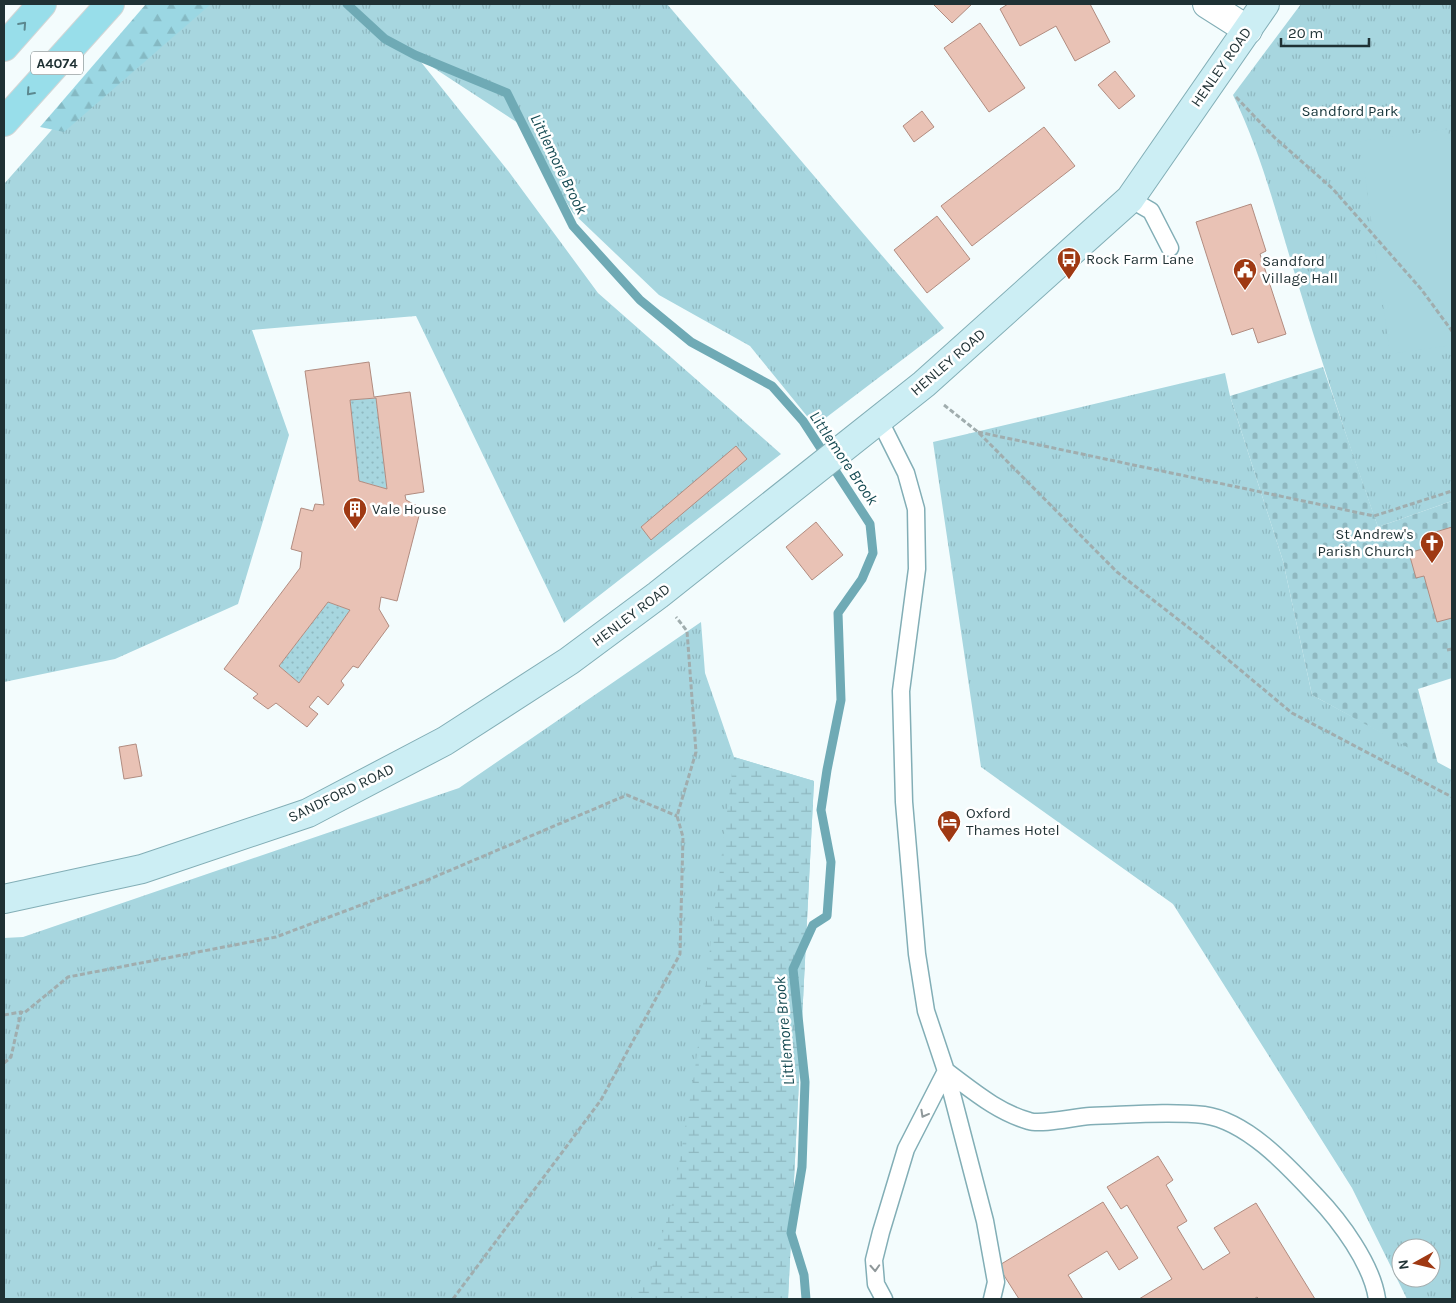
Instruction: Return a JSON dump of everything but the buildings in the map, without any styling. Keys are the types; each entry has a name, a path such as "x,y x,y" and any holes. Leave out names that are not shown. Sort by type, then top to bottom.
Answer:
{"main road":[{"path":"4,47 42,4"},
{"name":"A4074","path":"4,122 110,4"}],"street":[{"path":"1207,4 1248,30"},
{"name":"HENLEY ROAD","path":"570,661 658,595 924,384 1130,199 1265,4"},
{"name":"SANDFORD ROAD","path":"4,900 142,869 308,813 445,741 570,661"}],"lane":[{"path":"1130,199 1151,211 1170,248"},
{"path":"879,419 906,473 916,509 917,569 900,691 904,802 918,954 926,1011 946,1071 994,1260 996,1282 992,1299"},
{"path":"884,1299 876,1284 874,1260 883,1224 906,1149 946,1071"},
{"path":"946,1071 998,1109 1032,1122 1080,1117 1164,1114 1205,1116 1234,1125 1283,1161 1324,1204 1354,1243 1376,1290 1377,1299"}],"path":[{"path":"1208,84 1233,95 1274,137 1333,189 1420,289 1452,331"},
{"path":"924,384 952,414 978,432 1117,572 1202,638 1292,713 1452,797"},
{"path":"978,432 1374,516 1452,491"},
{"path":"453,1299 601,1100 680,954 683,836 677,816 696,752 687,631 658,595"},
{"path":"1447,650 1452,649"},
{"path":"4,1015 24,1013 68,977 276,936 425,881 626,795 677,816"},
{"path":"4,1063 11,1057 22,1012"}],"green space":[{"path":"146,4 211,4 64,132 40,127"},
{"path":"173,4 667,4 944,328 815,426 750,346 659,295 573,213 518,123 417,57 509,172 598,293 781,454 564,623 416,316 252,330 289,435 238,604 115,659 4,682 4,184 64,116"},
{"name":"Sandford Park","path":"1301,4 1452,4 1452,501 1378,527 1324,368 1267,182 1243,116 1233,95"},
{"path":"1448,129 1452,161 1452,345 1390,354 1360,141"},
{"path":"1323,367 1378,527 1452,501 1452,678 1418,689 1438,764 1312,695 1283,561 1230,396"},
{"path":"1225,373 1230,396 1283,561 1312,695 1452,770 1452,1299 1407,1299 1402,1288 1441,1288 1441,1238 1391,1238 1391,1267 1352,1188 1173,904 981,767 933,442"},
{"path":"376,398 387,489 359,481 350,400"},
{"path":"328,602 350,610 299,683 279,666"},
{"path":"701,622 705,673 734,757 814,781 788,1299 4,1299 4,938 23,937 459,788"},
{"path":"734,757 814,781 788,1299 630,1299 649,1277 673,1201 695,1069"}],"waterway":[{"name":"Littlemore Brook","path":"347,4 385,39 415,55 507,93 573,226 640,300 691,342 772,386 803,421 870,524 873,553 862,579 838,613 841,700 821,810 831,862 827,916 813,925 793,969 805,1082 802,1167 791,1233 804,1275 806,1299"}],"place":[{"name":"Rock Farm Lane","path":"1069,280"},
{"name":"Sandford Village Hall","path":"1245,291"},
{"name":"Vale House","path":"355,530"},
{"name":"St Andrew's Parish Church","path":"1432,564"},
{"name":"Oxford Thames Hotel","path":"949,843"}]}
